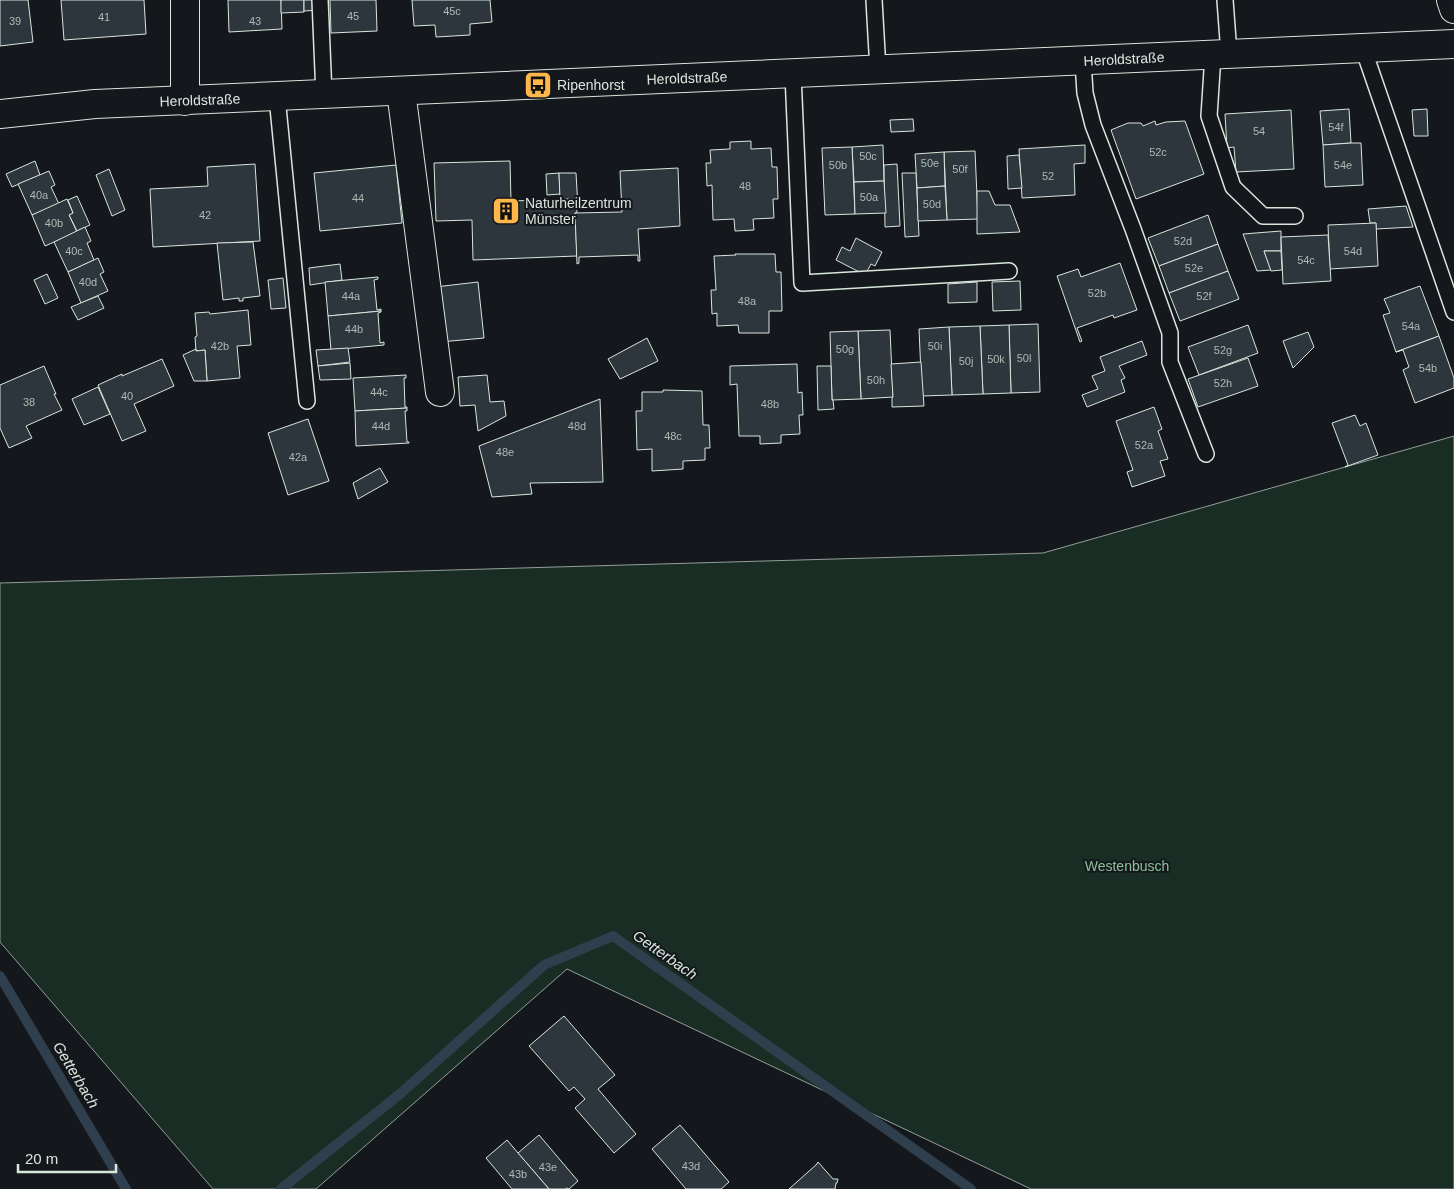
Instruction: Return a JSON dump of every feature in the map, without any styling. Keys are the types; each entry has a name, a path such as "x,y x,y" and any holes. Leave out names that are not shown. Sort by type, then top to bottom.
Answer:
{"main road":[{"path":"185,0 186,101"},
{"path":"1451,0 1454,8"},
{"name":"Heroldstraße","path":"0,114 95,104 1454,44"},
{"path":"401,91 440,392"}],"lane":[{"path":"320,0 324,95"},
{"path":"874,0 878,70"},
{"path":"1225,0 1221,55 1209,116 1232,187 1263,216 1295,216"},
{"path":"1362,48 1454,312"},
{"path":"1082,61 1085,93 1093,125 1134,229 1170,333 1170,362 1206,454"},
{"path":"793,74 802,283 1009,271"},
{"path":"277,97 307,401"}],"green space":[{"name":"Westenbusch","path":"1454,436 1454,1189 1031,1189 567,969 316,1189 213,1189 0,942 0,583 1043,553"}],"building":[{"path":"0,0 28,0 33,42 0,46"},
{"path":"61,0 144,0 146,34 64,40"},
{"path":"228,0 281,0 282,29 229,32"},
{"path":"281,0 304,0 304,12 281,13"},
{"path":"304,0 318,0 319,10 304,11"},
{"path":"330,0 376,0 377,31 331,33"},
{"path":"412,0 490,0 492,22 470,24 470,35 436,37 435,25 414,26"},
{"path":"1349,109 1351,143 1323,145 1320,111"},
{"path":"1427,109 1428,136 1414,136 1412,110"},
{"path":"1291,110 1294,169 1236,172 1234,147 1227,148 1225,114"},
{"path":"913,119 914,131 891,132 890,120"},
{"path":"1155,121 1156,125 1166,122 1185,121 1204,174 1136,199 1111,130 1128,123 1141,123 1143,126"},
{"path":"751,141 751,149 771,148 772,167 777,167 778,199 773,199 774,218 753,219 754,230 735,231 734,219 713,220 712,185 707,186 706,163 711,163 710,150 730,149 730,142"},
{"path":"1361,143 1363,185 1325,187 1323,145"},
{"path":"883,145 884,181 854,182 852,147"},
{"path":"1085,145 1085,163 1074,164 1075,195 1022,198 1019,149"},
{"path":"852,147 855,214 825,215 822,148"},
{"path":"975,151 978,219 947,220 944,152"},
{"path":"944,152 945,186 917,188 915,154"},
{"path":"1019,155 1022,188 1008,189 1007,156"},
{"path":"35,161 40,175 12,187 6,174"},
{"name":"Naturheilzentrum Münster","path":"510,161 511,201 576,199 577,256 473,260 472,220 436,221 434,163"},
{"path":"255,164 260,241 153,247 150,189 208,186 207,167"},
{"path":"897,164 900,226 885,227 884,165"},
{"path":"396,165 402,223 320,231 314,173"},
{"path":"678,168 680,226 638,229 640,261 638,261 638,255 579,257 579,263 577,264 575,213 622,212 620,171"},
{"path":"109,169 125,210 112,216 96,175"},
{"path":"49,171 55,185 51,187 59,204 32,215 18,184"},
{"path":"559,173 560,194 547,195 546,174"},
{"path":"559,173 576,173 578,208 576,199 560,199"},
{"path":"902,173 916,173 919,236 905,237"},
{"path":"884,181 886,213 855,214 854,182"},
{"path":"945,186 947,220 918,221 917,188"},
{"path":"977,191 989,191 995,205 1010,205 1020,232 977,234"},
{"path":"77,196 90,225 77,231 69,215 73,213 68,200"},
{"path":"67,199 73,213 69,215 77,232 45,246 32,215"},
{"path":"1406,206 1413,227 1376,229 1376,223 1370,223 1368,209"},
{"path":"1208,215 1218,244 1159,266 1148,238"},
{"path":"1376,223 1378,266 1330,269 1328,225"},
{"path":"85,227 91,241 87,243 94,260 68,272 54,242"},
{"path":"1281,231 1281,251 1264,251 1271,270 1257,271 1243,234"},
{"path":"1328,235 1331,281 1283,284 1281,237"},
{"path":"856,238 882,252 875,266 871,264 865,275 836,260 842,247 850,251"},
{"path":"253,242 260,296 243,298 243,301 239,301 239,298 223,300 217,243"},
{"path":"1218,244 1228,271 1169,293 1159,266"},
{"path":"1264,251 1281,251 1282,270 1271,271"},
{"path":"775,254 776,272 781,272 782,311 769,311 769,333 739,333 738,325 717,326 717,313 712,314 711,290 716,290 714,256"},
{"path":"98,258 104,272 100,274 108,291 81,303 68,272"},
{"path":"1120,263 1137,310 1114,318 1113,315 1077,328 1082,341 1080,342 1057,276 1078,269 1081,277"},
{"path":"340,264 342,280 310,285 309,268"},
{"path":"1228,271 1239,299 1180,321 1169,293"},
{"path":"47,274 58,298 45,304 34,280"},
{"path":"378,277 378,279 374,280 377,310 381,309 381,311 328,316 325,282"},
{"path":"283,278 286,308 271,309 268,280"},
{"path":"1020,281 1021,310 993,311 992,282"},
{"path":"478,282 484,338 440,342 435,287"},
{"path":"977,282 977,302 948,303 948,284"},
{"path":"1420,286 1439,336 1396,352 1383,315 1390,313 1384,299"},
{"path":"98,296 104,308 78,320 71,307"},
{"path":"248,310 251,345 237,346 240,378 207,381 205,350 196,351 195,313 209,312 210,314"},
{"path":"381,311 378,313 380,343 384,342 384,345 331,350 328,316"},
{"path":"1038,324 1040,392 1011,393 1009,325"},
{"path":"1009,325 1011,393 983,394 980,326"},
{"path":"1248,325 1258,353 1199,375 1188,347"},
{"path":"980,326 983,394 952,395 949,327"},
{"path":"949,327 952,395 922,396 919,329"},
{"path":"890,330 893,397 861,399 858,331"},
{"path":"858,331 861,399 832,400 830,332"},
{"path":"1308,332 1314,347 1293,368 1283,341"},
{"path":"1439,336 1454,378 1454,388 1415,403 1403,370 1409,367 1403,350 1396,352"},
{"path":"647,338 658,361 620,379 608,359"},
{"path":"1142,341 1147,355 1119,366 1125,378 1121,380 1125,392 1087,407 1082,395 1098,389 1092,376 1105,371 1100,357"},
{"path":"348,348 350,362 318,366 316,350"},
{"path":"196,349 196,351 205,350 207,381 194,381 183,355"},
{"path":"1248,358 1258,386 1198,407 1188,379"},
{"path":"162,359 174,386 134,404 146,431 122,441 98,385"},
{"path":"921,362 924,406 892,407 891,364"},
{"path":"350,363 351,379 320,380 318,366"},
{"path":"797,364 798,393 802,392 803,415 799,415 800,434 781,435 781,443 760,444 760,436 739,436 737,384 730,385 730,366"},
{"path":"44,366 62,410 26,426 32,438 9,448 0,428 0,385"},
{"path":"817,366 831,366 834,409 818,410"},
{"path":"406,375 406,378 404,378 405,407 407,408 355,411 353,378"},
{"path":"487,375 490,402 504,401 506,416 478,431 475,405 460,406 458,377"},
{"path":"98,387 110,414 84,425 72,399"},
{"path":"663,390 702,391 703,425 709,425 710,448 705,448 705,460 683,461 683,469 652,471 652,449 637,450 636,411 642,411 642,392 663,392"},
{"path":"600,399 603,482 530,483 532,494 492,497 479,446"},
{"path":"1154,407 1162,429 1158,431 1168,459 1160,461 1165,476 1132,487 1127,472 1133,470 1116,421"},
{"path":"407,408 407,411 405,411 407,442 409,443 356,446 355,411"},
{"path":"1355,415 1360,426 1366,423 1378,455 1345,467 1348,465 1332,423"},
{"path":"308,419 329,481 288,495 268,433"},
{"path":"380,468 388,482 358,499 353,483"},
{"path":"564,1016 615,1075 598,1089 636,1134 614,1153 575,1108 585,1099 574,1087 569,1091 529,1046"},
{"path":"680,1125 729,1182 721,1189 686,1189 652,1149"},
{"path":"539,1135 578,1181 569,1189 549,1189 518,1153"},
{"path":"507,1140 549,1189 512,1189 486,1158"},
{"path":"818,1162 833,1179 838,1179 835,1189 789,1189 817,1164"}],"waterway":[{"name":"Getterbach","path":"281,1189 400,1094 544,965 613,936 971,1189"},
{"name":"Getterbach","path":"0,976 126,1189"}],"place":[{"name":"Ripenhorst","path":"538,85"},
{"name":"Naturheilzentrum Münster","path":"506,211"}]}
